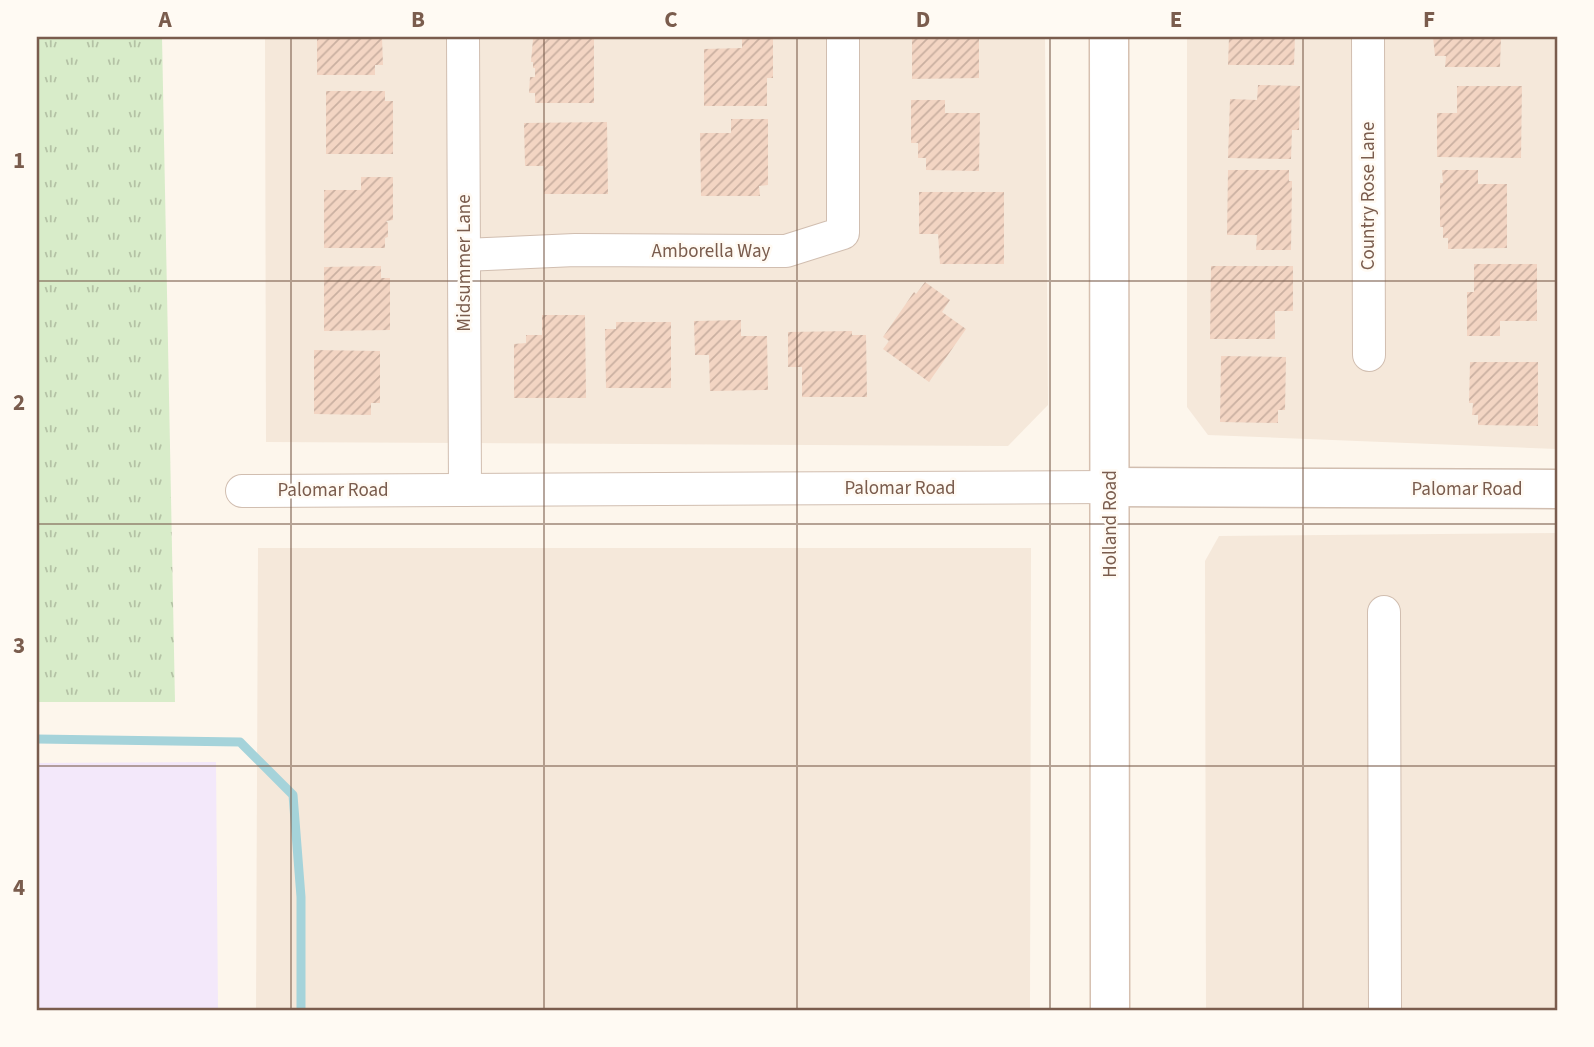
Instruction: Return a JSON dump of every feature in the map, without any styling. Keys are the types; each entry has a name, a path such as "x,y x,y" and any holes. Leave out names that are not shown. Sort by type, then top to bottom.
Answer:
{"main road":[{"name":"Holland Road","path":"1109,37 1111,1010"},
{"name":"Palomar Road","path":"1110,486 1557,489"}],"street":[{"name":"Midsummer Lane","path":"463,37 466,490"},
{"name":"Amborella Way","path":"464,255 575,250 786,251 843,233 843,37"},
{"name":"Country Rose Lane","path":"1368,37 1369,355"},
{"name":"Palomar Road","path":"242,491 1110,486"},
{"path":"1384,612 1385,1010"}],"shaded area":[{"path":"265,37 1045,37 1048,405 1008,446 266,442"},
{"path":"1187,37 1557,37 1557,449 1208,435 1187,407"},
{"path":"1557,533 1557,1010 1206,1010 1205,561 1219,536"},
{"path":"258,548 1031,548 1030,1010 256,1010"},
{"path":"216,762 218,1010 37,1010 37,763"}],"green space":[{"path":"37,37 162,37 175,702 37,702"}],"building":[{"path":"317,37 382,37 383,65 375,65 375,75 317,75"},
{"path":"742,37 773,37 773,78 767,78 767,106 704,106 704,49 742,48"},
{"path":"912,37 979,37 979,78 912,79"},
{"path":"1229,37 1295,37 1294,65 1228,65"},
{"path":"1433,37 1501,37 1500,67 1445,67 1446,56 1435,56"},
{"path":"533,39 594,39 594,103 535,103 535,93 529,93 530,77 535,77 535,68 531,62"},
{"path":"1258,85 1300,86 1299,130 1292,130 1291,159 1228,158 1230,99 1257,100"},
{"path":"1457,86 1522,86 1521,158 1437,157 1437,113 1457,113"},
{"path":"326,91 385,91 385,101 393,101 393,154 326,154"},
{"path":"911,100 945,100 945,113 980,113 979,171 926,170 926,158 918,158 918,143 911,143"},
{"path":"731,119 768,119 768,185 759,186 760,196 701,196 700,133 731,133"},
{"path":"607,122 608,194 544,194 544,166 525,166 524,123"},
{"path":"1228,170 1289,170 1289,181 1292,181 1291,250 1256,250 1257,235 1227,235"},
{"path":"1442,170 1478,170 1478,184 1507,184 1507,248 1448,249 1448,238 1443,238 1443,227 1440,227"},
{"path":"361,177 393,177 393,220 386,221 388,237 385,238 385,248 324,248 324,190 361,190"},
{"path":"919,192 1004,192 1004,264 940,264 938,234 919,234"},
{"path":"1474,264 1537,264 1537,321 1500,321 1500,336 1467,336 1467,292 1474,292"},
{"path":"381,266 381,278 390,278 390,330 324,331 324,267"},
{"path":"1211,266 1293,266 1293,311 1275,311 1275,339 1210,339"},
{"path":"925,282 950,300 942,312 966,329 929,382 883,349 889,341 883,337 914,292 916,294"},
{"path":"542,315 585,315 586,398 514,398 514,344 526,343 526,335 542,335"},
{"path":"741,320 741,336 767,336 768,390 710,391 709,355 695,355 694,321"},
{"path":"616,322 671,322 671,388 606,388 605,329 616,329"},
{"path":"852,331 852,335 866,335 867,397 802,397 802,367 788,367 788,332"},
{"path":"314,350 380,351 380,403 371,403 371,415 314,414"},
{"path":"1221,356 1286,357 1285,410 1278,410 1278,423 1220,422"},
{"path":"1470,362 1538,362 1538,426 1478,425 1478,415 1472,415 1473,403 1469,403"}],"waterway":[{"path":"37,739 240,742 293,795 301,897 301,1010"}]}
